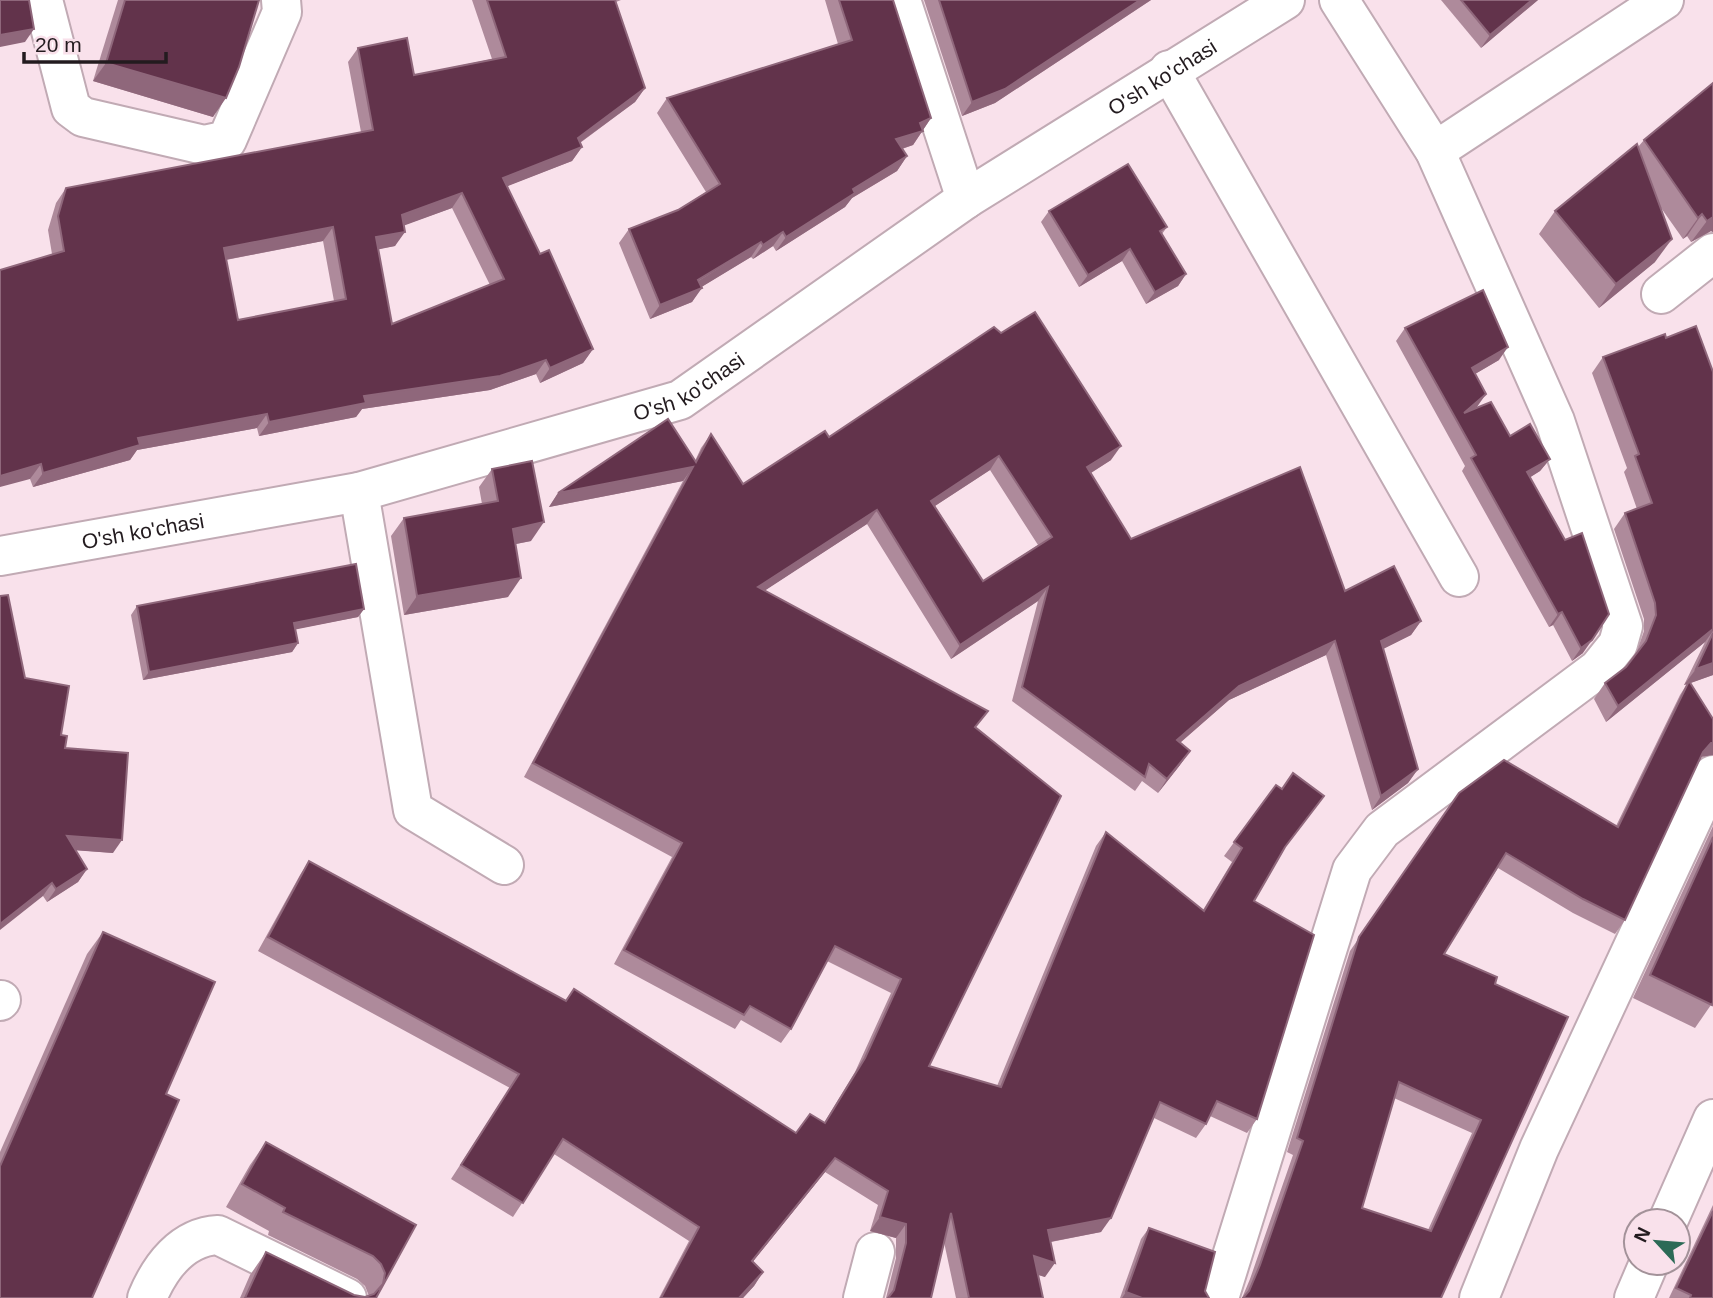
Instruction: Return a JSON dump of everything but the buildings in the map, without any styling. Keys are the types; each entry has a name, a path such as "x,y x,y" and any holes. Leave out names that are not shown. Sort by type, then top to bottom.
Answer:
{"street":[{"path":"43,0 71,108 83,117 204,145 227,140 282,12 281,0"},
{"path":"901,0 966,199"},
{"name":"O'sh ko'chasi","path":"0,556 359,492 680,400 966,199 1285,0"},
{"path":"1219,1298 1352,870 1382,830 1598,669 1618,644 1623,626 1555,421 1435,151 1339,0"},
{"path":"1435,151 1664,0"},
{"path":"1169,70 1459,578"},
{"path":"1661,294 1713,253"},
{"path":"359,492 413,810 504,865"},
{"path":"1479,1298 1539,1149 1713,775"},
{"path":"1674,1207 1713,1119"},
{"path":"147,1298 157,1275 187,1244 200,1236 218,1235 346,1298"},
{"path":"863,1298 876,1252"},
{"path":"1634,1298 1644,1277"}]}
